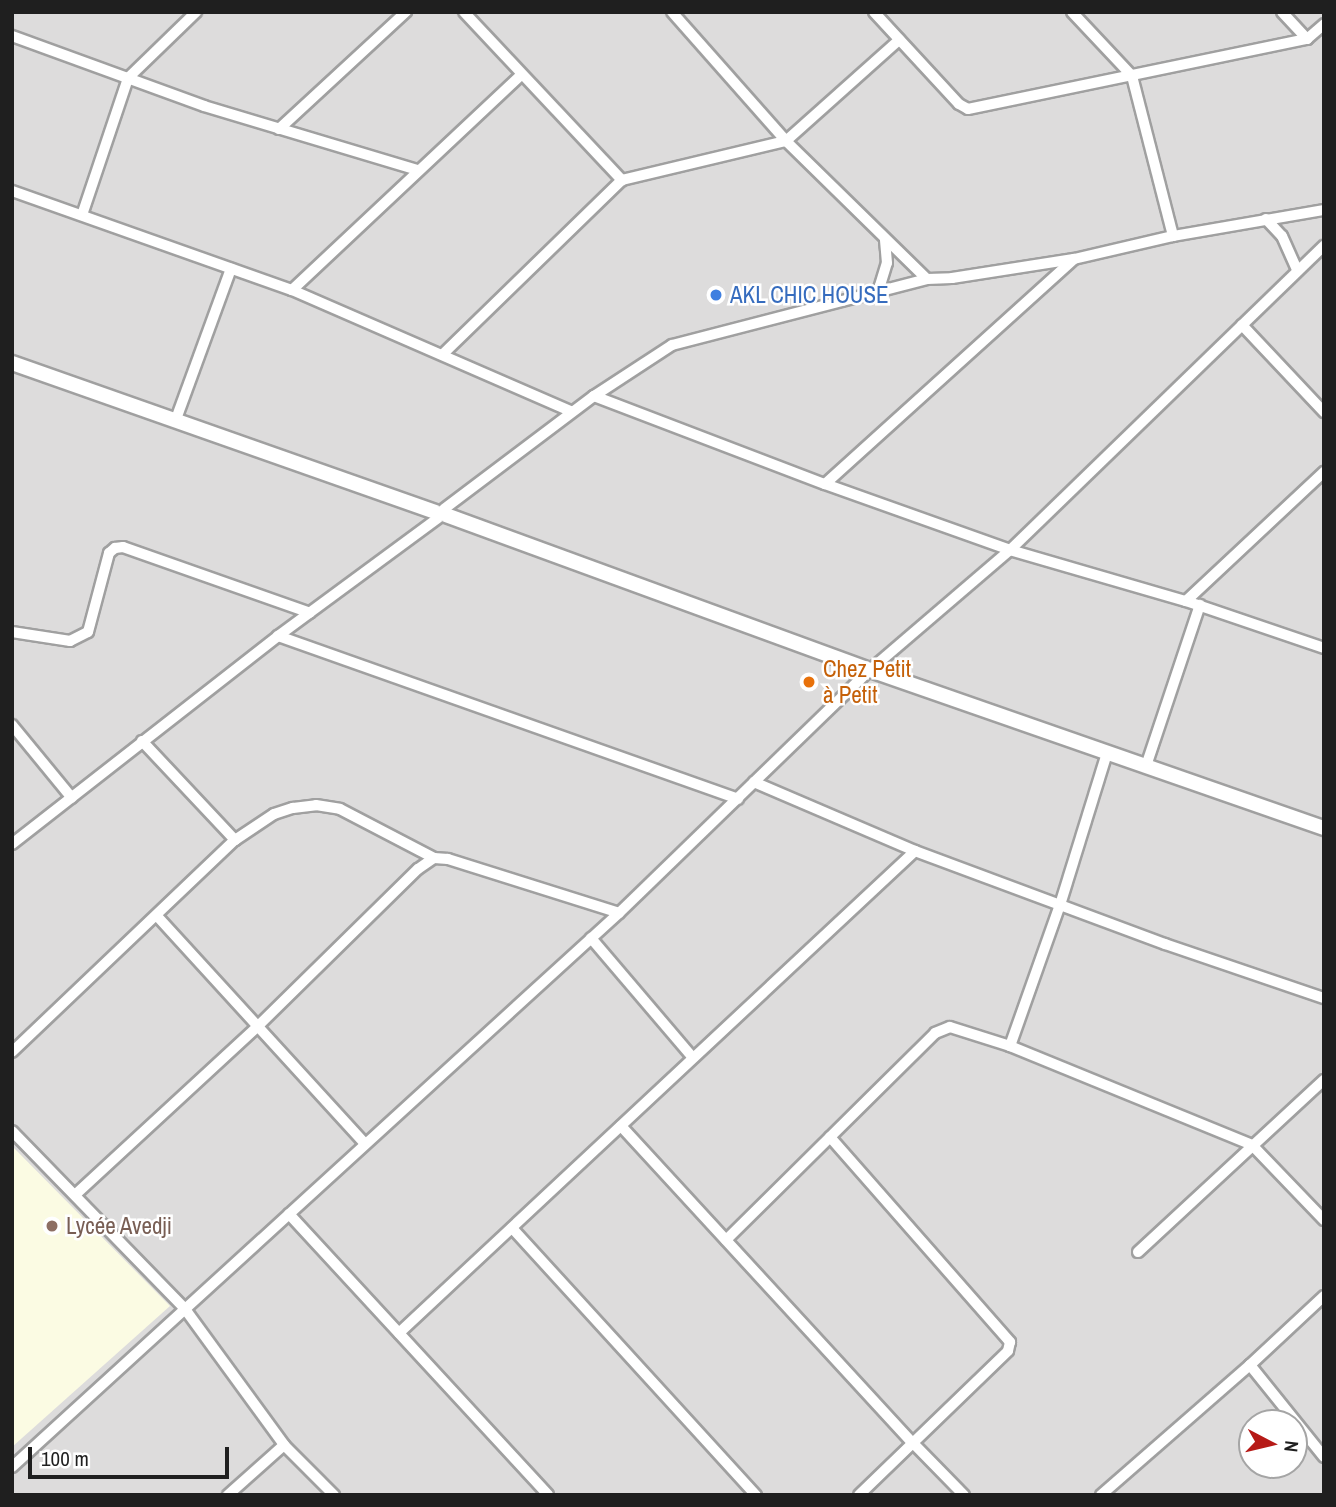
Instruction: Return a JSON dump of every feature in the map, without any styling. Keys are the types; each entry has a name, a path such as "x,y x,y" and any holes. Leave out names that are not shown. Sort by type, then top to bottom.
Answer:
{"street":[{"path":"82,215 128,78 196,12"},
{"path":"279,129 406,12"},
{"path":"464,12 622,180"},
{"path":"671,12 786,141 927,279"},
{"path":"874,12 959,104 968,109 1307,39 1324,24"},
{"path":"1072,12 1132,76 1173,236"},
{"path":"1282,12 1307,39"},
{"path":"12,36 204,106 417,170"},
{"path":"443,354 622,180 786,141 899,40"},
{"path":"292,290 521,75"},
{"path":"12,191 292,290 572,412"},
{"path":"12,844 142,740 572,412 672,345 927,279 952,278 1074,259 1173,236 1324,210"},
{"path":"1266,219 1282,236 1297,271"},
{"path":"878,292 887,263 885,240"},
{"path":"12,1467 364,1143 620,913 870,670 1010,550 1324,246"},
{"path":"825,484 1074,259"},
{"path":"176,419 231,270"},
{"path":"1241,325 1324,412"},
{"path":"12,363 176,419 870,670 1324,828"},
{"path":"594,396 825,484 1010,550 1199,605 1324,648"},
{"path":"1186,601 1321,478"},
{"path":"12,632 70,641 88,632 109,553 115,548 123,547 310,613"},
{"path":"1146,766 1199,605"},
{"path":"278,636 737,799"},
{"path":"12,725 72,798"},
{"path":"142,740 235,840"},
{"path":"1010,1046 1060,905 1107,753"},
{"path":"754,782 915,851 1324,998"},
{"path":"12,1052 235,840 274,814 316,805 340,809 434,858 448,859 620,913"},
{"path":"399,1333 915,851"},
{"path":"76,1194 258,1026 418,869 434,858"},
{"path":"158,916 364,1143"},
{"path":"591,938 693,1058"},
{"path":"726,1240 942,1029 956,1027 1010,1046 1252,1145 1324,1220"},
{"path":"1138,1252 1324,1080"},
{"path":"621,1126 964,1495"},
{"path":"12,1131 185,1309 284,1445 334,1495"},
{"path":"830,1137 1010,1342 1008,1351 859,1495"},
{"path":"289,1214 548,1495"},
{"path":"512,1228 756,1495"},
{"path":"1101,1495 1250,1365 1324,1296"},
{"path":"1250,1365 1324,1457"},
{"path":"228,1495 284,1445"}],"shaded area":[{"path":"12,12 1324,12 1324,1495 12,1495"},
{"name":"Lycée Avedji","path":"12,1146 170,1306 12,1447"}],"place":[{"name":"AKL CHIC HOUSE","path":"716,295"},
{"name":"Chez Petit à Petit","path":"809,682"},
{"name":"Lycée Avedji","path":"52,1226"}]}
